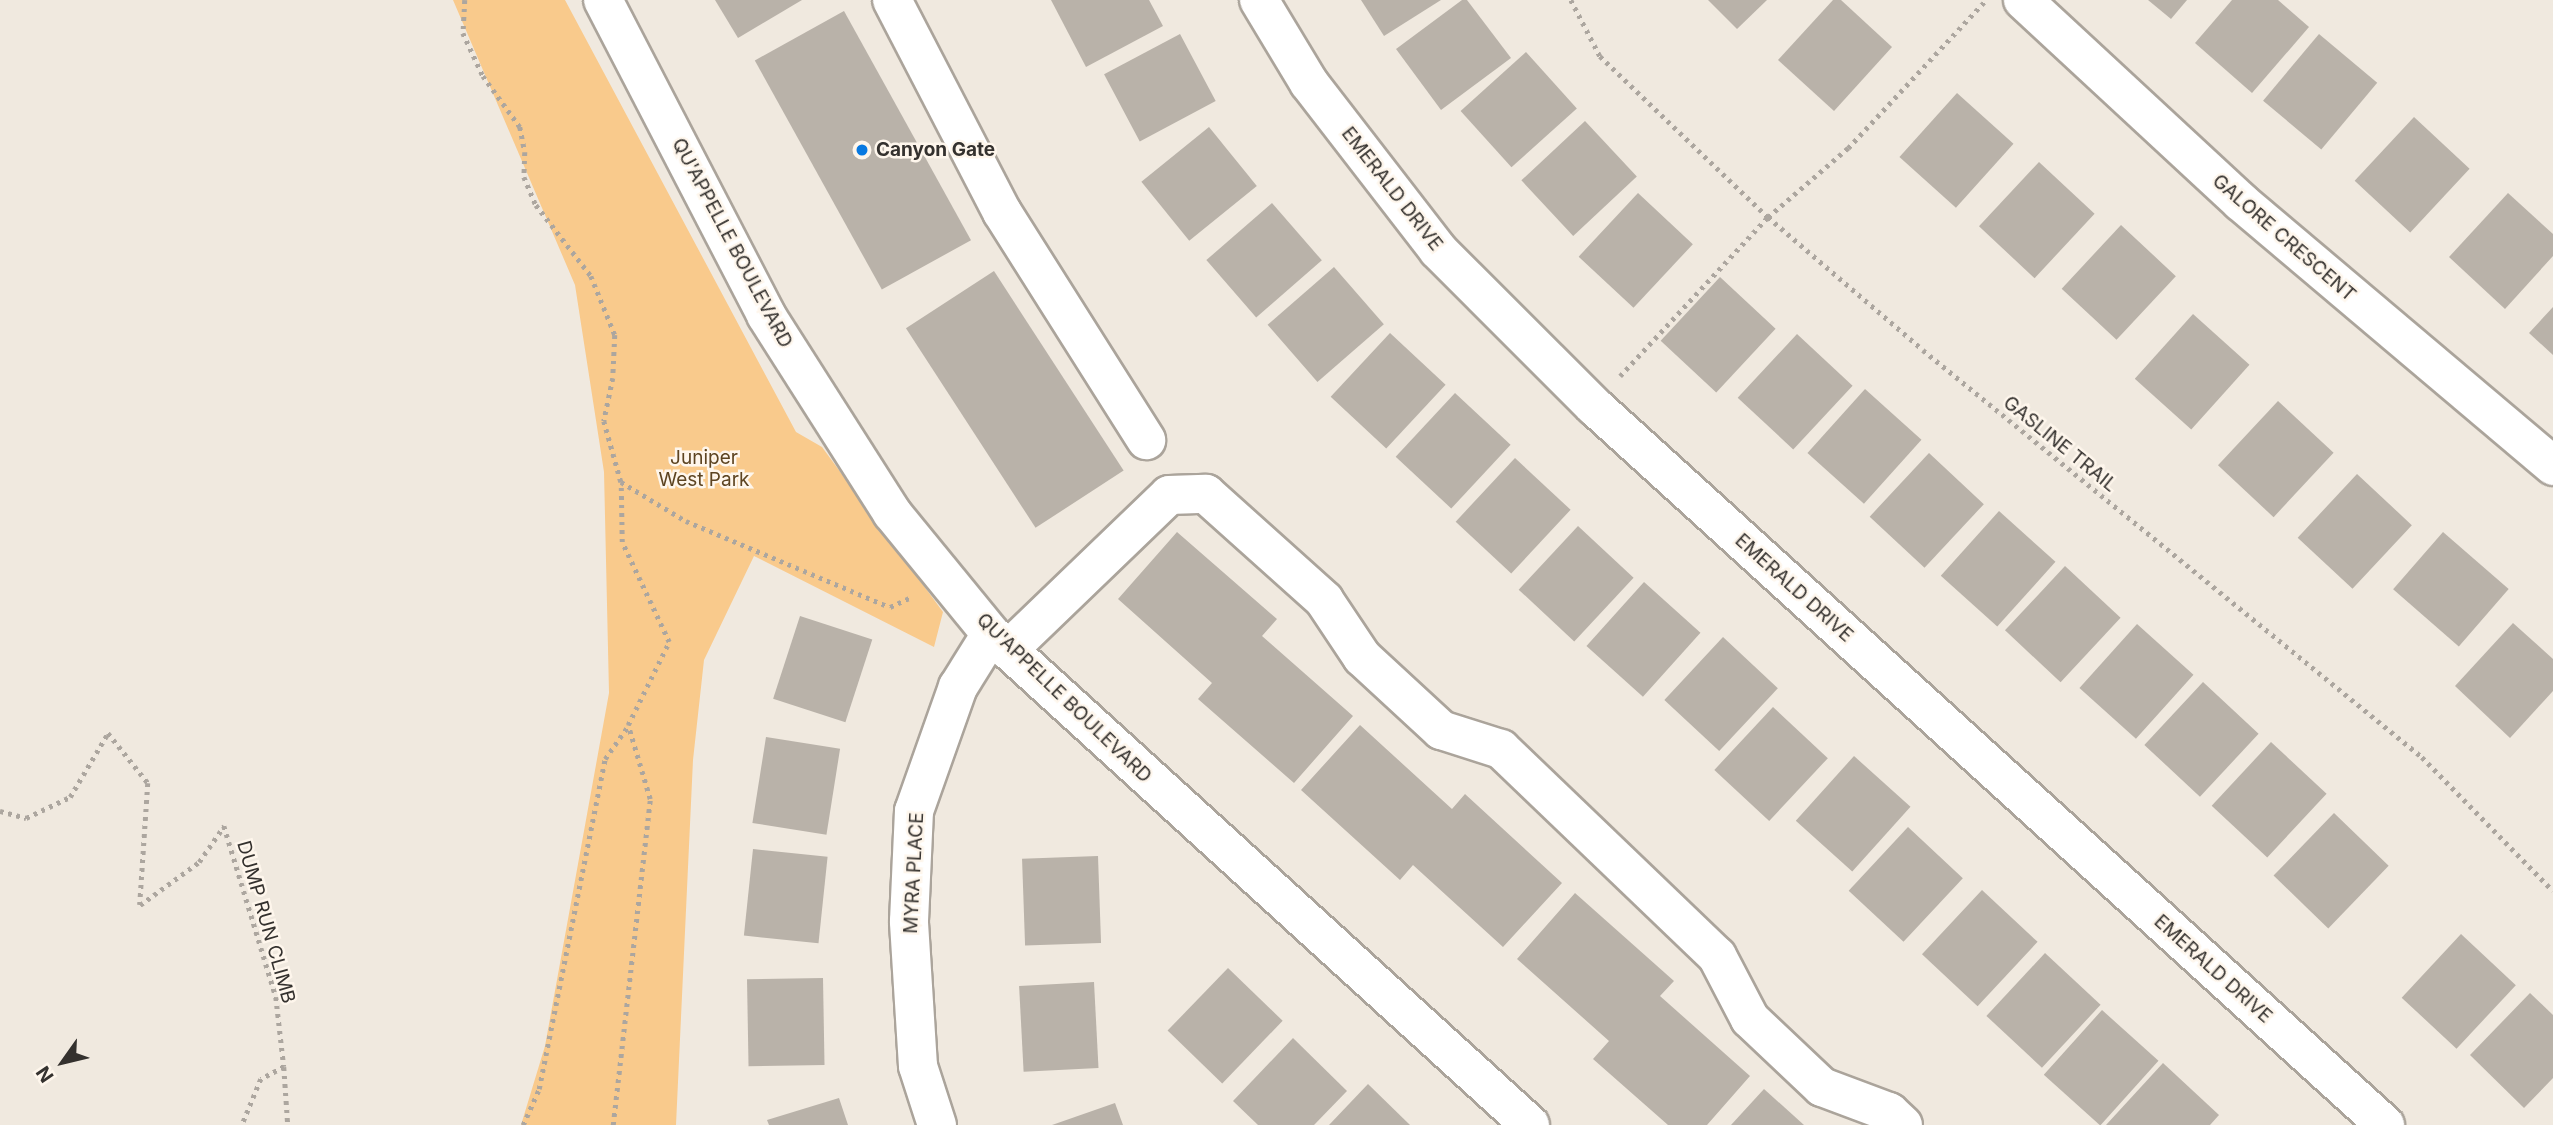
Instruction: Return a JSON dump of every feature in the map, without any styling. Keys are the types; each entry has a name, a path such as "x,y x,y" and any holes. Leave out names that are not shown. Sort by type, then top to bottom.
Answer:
{"street":[{"name":"QU'APPELLE BOULEVARD","path":"603,0 766,315 892,513 946,579 999,642 1530,1125"},
{"path":"892,0 1002,212 1146,440"},
{"name":"EMERALD DRIVE","path":"1259,0 1309,83 1438,250 1594,406 2385,1125"},
{"name":"GALORE CRESCENT","path":"2023,0 2241,202 2553,466"},
{"name":"MYRA PLACE","path":"937,1125 918,1066 909,921 914,811 958,687 999,642 1169,495 1206,495 1324,600 1362,657 1441,730 1501,749 1717,956 1750,1019 1822,1087 1889,1112 1903,1125"}],"path":[{"path":"466,0 463,33 483,76 520,127 525,152 524,177 532,196 591,276 615,335 613,378 604,421 621,482 622,542 669,642 628,725 605,759 539,1089 523,1125"},
{"name":"GASLINE TRAIL","path":"1571,0 1600,56 1768,216 1923,350 2422,757 2553,891"},
{"path":"1594,406 1768,216 1849,148 1986,0"},
{"path":"621,482 686,521 890,607 946,579"},
{"path":"613,1125 650,799 628,725"},
{"name":"DUMP RUN CLIMB","path":"0,811 26,818 70,797 107,733 148,783 140,905 198,862 224,826 276,997 284,1067"},
{"path":"242,1125 261,1079 284,1067 288,1125"}],"green space":[{"name":"Juniper West Park","path":"453,0 565,0 796,432 822,447 943,612 934,647 754,556 704,660 693,760 676,1125 521,1125 545,1046 609,693 604,472 575,285"}],"building":[{"path":"715,0 802,0 738,38"},
{"path":"1051,0 1149,0 1163,26 1086,67"},
{"path":"1361,0 1441,0 1384,36"},
{"path":"1462,0 1467,0 1511,58 1441,110 1396,49"},
{"path":"1708,0 1767,0 1737,29"},
{"path":"1833,0 1841,0 1892,47 1834,111 1778,60"},
{"path":"2148,0 2187,0 2171,19"},
{"path":"2232,0 2278,0 2309,27 2252,93 2195,43"},
{"name":"Canyon Gate","path":"844,11 971,240 882,290 755,60"},
{"path":"1180,34 1216,101 1140,141 1104,74"},
{"path":"2319,34 2377,83 2321,149 2263,101"},
{"path":"1526,52 1577,108 1511,167 1461,111"},
{"path":"1957,93 2013,144 1956,208 1899,157"},
{"path":"2414,117 2470,169 2410,232 2355,181"},
{"path":"1585,121 1637,177 1573,236 1521,180"},
{"path":"1209,127 1257,186 1189,241 1141,182"},
{"path":"2039,162 2095,214 2035,278 1979,226"},
{"path":"1638,193 1693,244 1634,308 1579,257"},
{"path":"2508,193 2553,234 2553,256 2505,309 2449,257"},
{"path":"1272,203 1322,260 1256,317 1206,260"},
{"path":"2121,225 2176,276 2117,340 2062,289"},
{"path":"1334,267 1384,324 1317,382 1268,325"},
{"path":"994,271 1124,471 1036,528 906,328"},
{"path":"1720,277 1776,329 1716,392 1661,341"},
{"path":"2553,307 2553,355 2529,333"},
{"path":"2193,314 2249,365 2191,430 2135,379"},
{"path":"1390,333 1446,385 1386,448 1331,397"},
{"path":"1797,334 1853,386 1793,449 1738,398"},
{"path":"1865,389 1921,440 1864,504 1807,453"},
{"path":"1455,393 1511,445 1451,508 1396,457"},
{"path":"2278,401 2334,453 2274,517 2218,465"},
{"path":"1929,453 1984,504 1925,568 1870,517"},
{"path":"1515,458 1571,510 1511,573 1456,522"},
{"path":"2357,474 2412,525 2353,589 2298,538"},
{"path":"1999,511 2055,562 1997,627 1941,576"},
{"path":"1578,526 1634,578 1574,641 1519,590"},
{"path":"1177,532 1277,619 1262,636 1353,716 1294,783 1198,699 1212,683 1118,599"},
{"path":"2443,532 2509,589 2459,646 2393,589"},
{"path":"2065,566 2121,618 2061,682 2005,630"},
{"path":"1644,582 1700,633 1643,697 1586,646"},
{"path":"800,616 872,639 845,722 773,699"},
{"path":"2513,623 2553,659 2553,691 2510,738 2455,686"},
{"path":"2137,624 2193,675 2136,739 2079,688"},
{"path":"1723,637 1778,688 1719,751 1664,700"},
{"path":"2203,682 2259,734 2200,797 2144,745"},
{"path":"1773,707 1828,758 1769,821 1714,770"},
{"path":"1360,725 1452,809 1465,794 1562,883 1503,947 1413,865 1400,880 1301,790"},
{"path":"766,737 840,749 826,835 752,823"},
{"path":"2271,742 2327,794 2267,857 2212,806"},
{"path":"1854,756 1910,807 1852,872 1796,821"},
{"path":"2334,813 2389,866 2328,928 2274,876"},
{"path":"1908,827 1963,878 1904,942 1849,891"},
{"path":"753,849 828,857 818,943 744,936"},
{"path":"1098,856 1101,943 1025,946 1022,859"},
{"path":"1982,890 2038,942 1978,1006 1922,954"},
{"path":"1575,893 1674,981 1660,996 1750,1076 1707,1125 1668,1125 1593,1059 1609,1041 1517,959"},
{"path":"2461,934 2516,985 2457,1049 2402,998"},
{"path":"2045,953 2101,1005 2042,1068 1986,1016"},
{"path":"1228,968 1283,1021 1222,1083 1168,1031"},
{"path":"823,978 825,1065 749,1066 747,979"},
{"path":"1094,982 1099,1068 1024,1072 1019,986"},
{"path":"2530,993 2553,1015 2553,1078 2524,1108 2470,1055"},
{"path":"2102,1010 2158,1061 2101,1125 2044,1075"},
{"path":"1293,1038 1347,1091 1314,1125 1258,1125 1233,1101"},
{"path":"2163,1063 2219,1115 2210,1125 2106,1125"},
{"path":"1368,1084 1410,1125 1329,1125"},
{"path":"1764,1089 1804,1125 1731,1125"},
{"path":"839,1098 848,1125 769,1125 767,1120"},
{"path":"1115,1103 1123,1125 1052,1125"}],"place":[{"name":"Canyon Gate","path":"862,150"}]}
